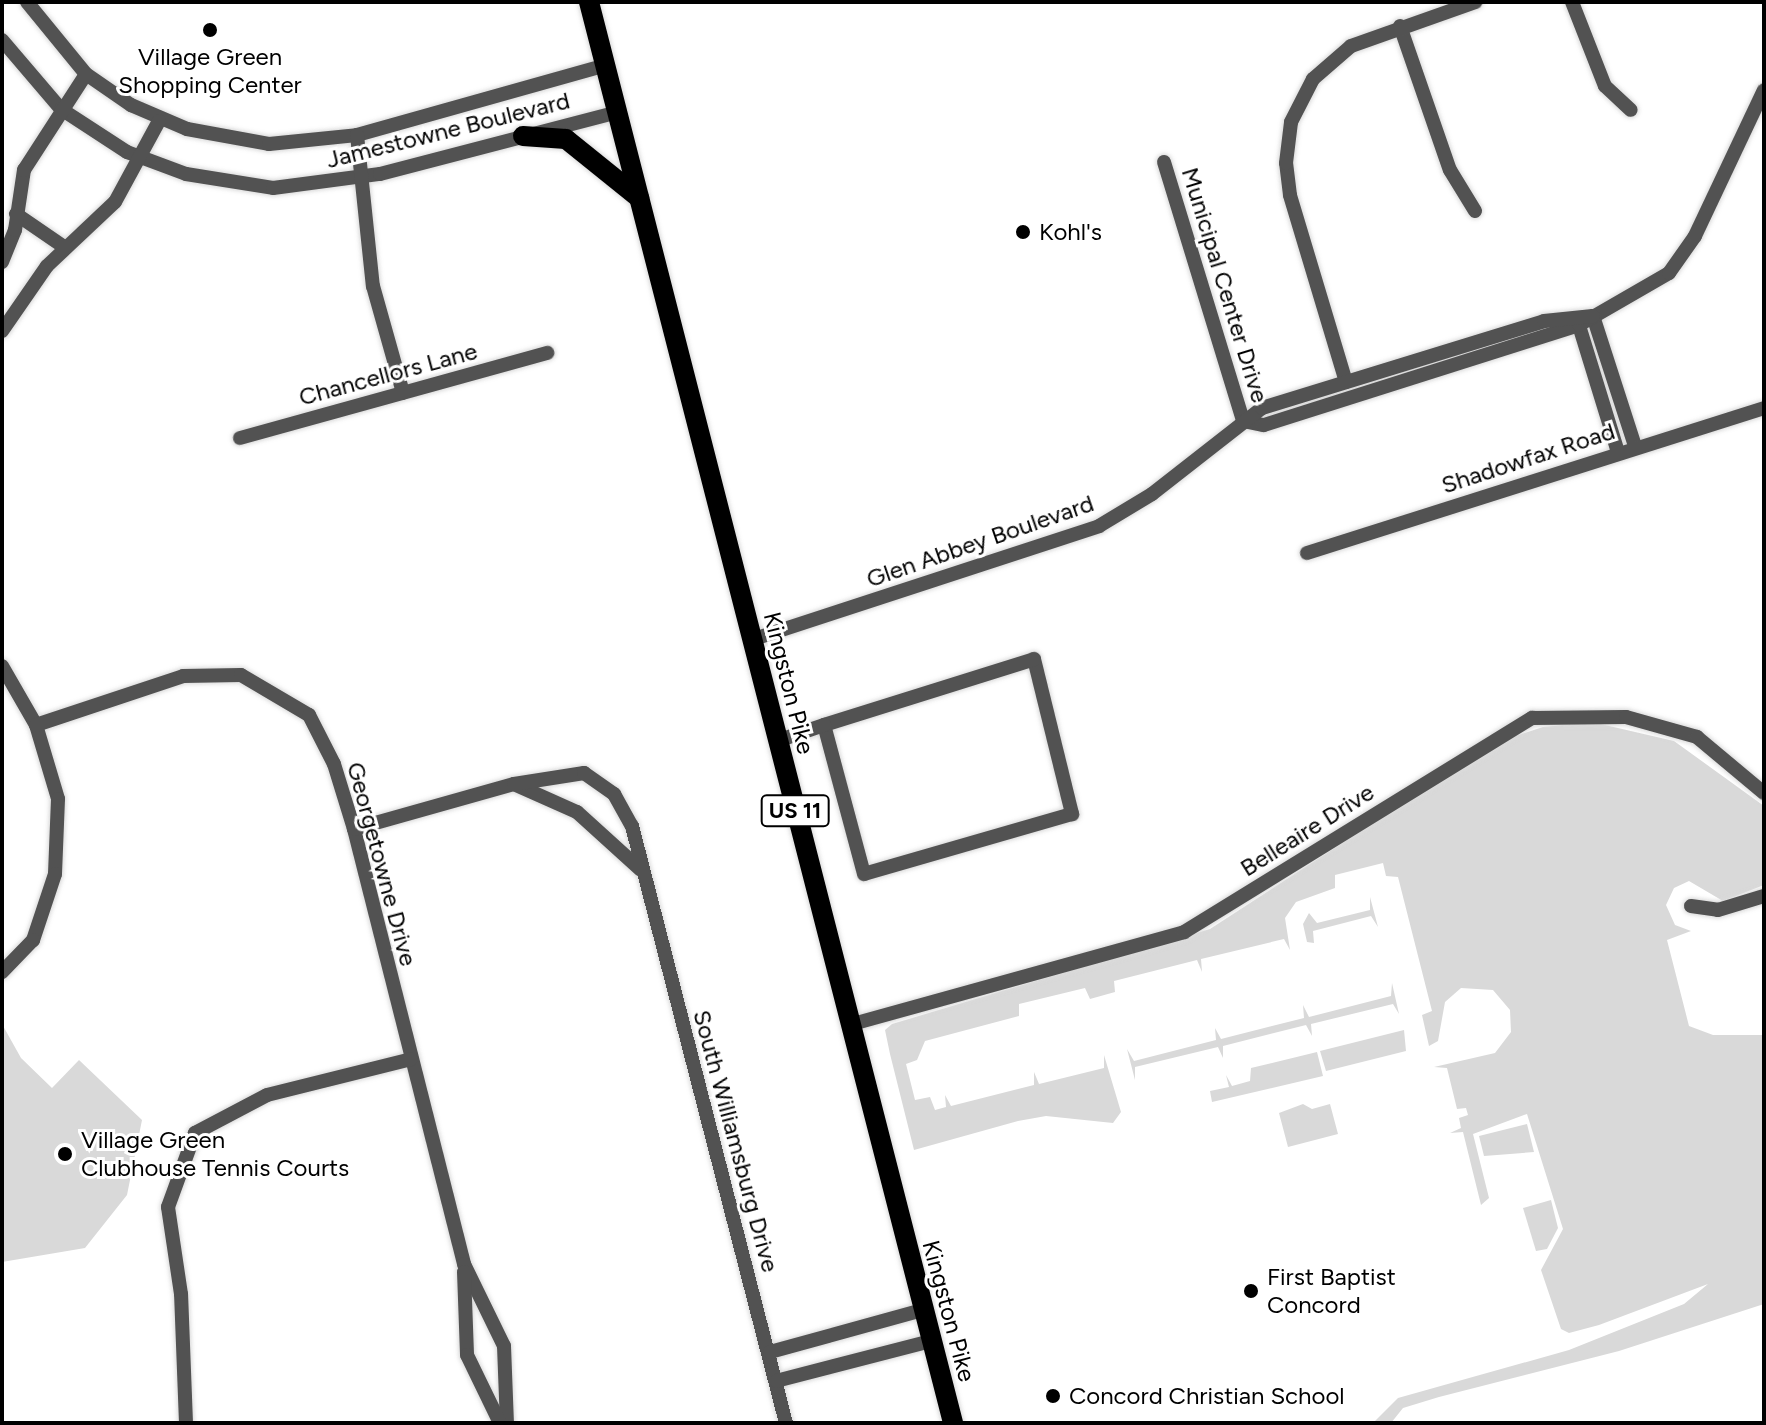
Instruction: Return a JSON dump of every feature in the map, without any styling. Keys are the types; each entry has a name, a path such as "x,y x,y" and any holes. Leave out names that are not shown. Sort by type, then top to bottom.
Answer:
{"main road":[{"name":"Kingston Pike","path":"589,2 953,1423"},
{"path":"523,136 574,143 639,198"}],"street":[{"name":"Jamestowne Boulevard","path":"27,2 86,74 159,121 269,144 357,135 606,65"},
{"path":"1346,382 1290,195 1287,143 1297,106 1324,66 1351,46 1400,26 1475,2"},
{"path":"1572,2 1605,86 1631,110"},
{"path":"1400,26 1450,170 1475,211"},
{"name":"Jamestowne Boulevard","path":"2,40 61,109 141,159 186,174 273,188 360,178 618,112"},
{"path":"2,262 16,214 24,170 86,74"},
{"path":"1635,446 1593,316 1669,273 1695,236 1764,90"},
{"path":"2,331 64,247 97,225 141,159 159,121"},
{"path":"357,135 373,286 403,393"},
{"name":"Municipal Center Drive","path":"1164,162 1243,421"},
{"path":"16,214 64,247"},
{"name":"Glen Abbey Boulevard","path":"751,640 1099,526 1152,494 1262,408 1346,382 1593,316"},
{"path":"1578,320 1618,452"},
{"name":"Glen Abbey Boulevard","path":"1243,421 1264,425 1578,320"},
{"name":"Chancellors Lane","path":"240,438 547,353"},
{"name":"Shadowfax Road","path":"1307,553 1635,446 1764,408"},
{"path":"777,741 824,725 1034,659 1072,814 864,874 824,725"},
{"path":"2,666 36,725 58,799 55,874 33,940 2,972"},
{"name":"Georgetowne Drive","path":"36,725 183,676 241,675 309,715 334,764 354,829 464,1264 504,1346 507,1423"},
{"name":"Belleaire Drive","path":"849,1025 1184,932 1532,718 1626,717 1697,737 1764,793"},
{"name":"South Williamsburg Drive","path":"354,829 514,784 584,773 614,794 632,826 786,1423"},
{"path":"514,784 577,812 641,870"},
{"path":"1691,906 1718,910 1764,896"},
{"path":"186,1423 181,1294 168,1207 195,1133 267,1095 411,1059"},
{"name":"Georgetowne Drive","path":"464,1264 467,1355 500,1423"},
{"path":"770,1352 923,1310"},
{"path":"776,1381 931,1341"}],"shaded area":[{"path":"1592,722 1674,741 1764,806 1764,885 1723,901 1689,881 1674,888 1666,905 1675,925 1691,931 1667,940 1689,1026 1713,1035 1764,1035 1764,1304 1619,1351 1439,1397 1403,1408 1391,1423 1373,1423 1398,1398 1569,1350 1684,1304 1708,1284 1599,1325 1569,1333 1561,1329 1541,1270 1563,1229 1527,1114 1473,1134 1489,1198 1481,1205 1463,1132 1450,1133 1461,1128 1459,1118 1468,1115 1466,1108 1457,1109 1447,1068 1434,1067 1495,1053 1511,1032 1510,1010 1493,990 1461,988 1445,1002 1438,1041 1429,1046 1422,1015 1432,1011 1398,877 1386,876 1383,863 1335,875 1335,888 1296,902 1285,918 1290,950 1284,939 1201,959 1202,972 1197,960 1114,981 1115,992 1090,999 1085,988 1019,1004 1019,1016 925,1041 917,1060 906,1064 915,1100 930,1097 935,1110 946,1107 945,1095 951,1106 1034,1085 1034,1072 1039,1084 1104,1068 1104,1055 1121,1112 1113,1123 1046,1116 1018,1121 914,1150 885,1030 892,1024 1210,929 1500,741 1543,727"},
{"path":"1370,897 1378,927 1371,916 1313,931 1314,943 1307,942 1303,924 1309,913 1317,923 1370,910"},
{"path":"1392,983 1399,1014 1393,1004 1311,1024 1312,1036 1306,1025 1223,1046 1223,1058 1218,1047 1135,1067 1135,1080 1127,1049 1134,1061 1216,1040 1215,1028 1221,1039 1304,1018 1303,1005 1309,1017 1391,996"},
{"path":"2,1024 21,1058 52,1088 79,1060 142,1120 127,1195 85,1248 2,1262"},
{"path":"1404,1030 1406,1051 1326,1071 1320,1051"},
{"path":"1317,1052 1323,1076 1212,1102 1210,1091 1229,1087 1226,1075 1232,1086 1250,1081 1251,1068"},
{"path":"1303,1104 1312,1109 1330,1104 1338,1134 1288,1147 1279,1113"},
{"path":"1527,1124 1534,1152 1484,1156 1479,1136"},
{"path":"1551,1200 1558,1228 1547,1249 1536,1251 1523,1208"}],"place":[{"name":"Village Green Shopping Center","path":"210,30"},
{"name":"Kohl's","path":"1023,232"},
{"name":"Village Green Clubhouse Tennis Courts","path":"65,1154"},
{"name":"First Baptist Concord","path":"1251,1291"},
{"name":"Concord Christian School","path":"1053,1396"}]}
